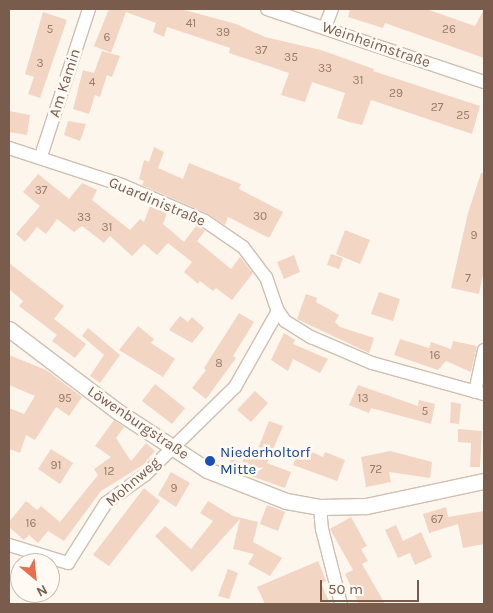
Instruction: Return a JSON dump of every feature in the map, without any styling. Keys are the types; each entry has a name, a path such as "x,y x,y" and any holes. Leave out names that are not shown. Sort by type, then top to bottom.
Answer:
{"street":[{"name":"Am Kamin","path":"40,156 89,9"},
{"name":"Weinheimstraße","path":"267,9 484,82"},
{"path":"325,27 332,9"},
{"name":"Guardinistraße","path":"9,148 40,156 122,186 205,221 243,247 266,277 278,311 285,321 338,351 480,393"},
{"name":"Mohnweg","path":"9,545 68,563 106,503 145,475 236,387 278,311"},
{"name":"Löwenburgstraße","path":"9,329 117,411 207,470 286,501 320,508 366,506 484,481"},
{"path":"480,393 484,350"},
{"path":"320,508 326,548 341,604"}],"building":[{"path":"109,9 181,9 236,24 265,37 321,50 374,69 373,71 480,106 472,134 371,100 362,125 337,118 345,93 312,82 305,102 281,95 289,73 229,53 230,48 167,27 164,37 153,32 156,23 126,12 111,53 94,46"},
{"path":"350,9 426,9 475,26 484,9 484,58 385,23 383,28 348,17"},
{"path":"43,12 67,20 40,98 28,94 34,77 25,74"},
{"path":"102,51 120,56 112,77 107,75 100,97 95,95 89,114 73,109 83,70 94,73"},
{"path":"9,111 30,115 27,135 9,132"},
{"path":"68,121 86,124 80,141 64,135"},
{"path":"154,147 164,152 158,168 183,179 189,163 241,184 239,189 283,212 269,238 228,217 225,225 208,214 142,185 144,181 139,179 144,160 149,162"},
{"path":"481,173 484,173 484,270 479,294 451,288 468,213"},
{"path":"38,174 69,199 82,183 97,190 92,200 130,230 140,219 144,222 150,206 167,213 163,224 184,242 196,226 201,228 205,231 197,241 231,269 240,257 253,273 232,300 216,288 213,291 200,281 198,284 184,272 192,262 168,243 157,255 144,244 132,256 110,236 104,243 82,226 74,232 57,219 46,234 37,227 25,242 16,234 40,206 23,192"},
{"path":"345,230 370,240 360,264 336,254"},
{"path":"331,254 343,258 339,269 327,265"},
{"path":"294,255 300,272 284,279 277,262"},
{"path":"9,263 64,306 54,319 86,344 75,358 52,341 57,335 19,306 23,301 9,289"},
{"path":"379,292 400,299 393,321 371,314"},
{"path":"306,294 317,298 316,302 339,315 335,322 340,327 374,338 369,353 297,319"},
{"path":"239,313 254,322 233,356 236,358 206,399 192,388 206,370 204,368"},
{"path":"180,316 188,322 192,317 204,328 192,343 169,330"},
{"path":"138,326 154,339 151,343 175,359 163,377 119,350"},
{"path":"88,328 120,355 100,383 90,376 104,355 82,336"},
{"path":"284,333 295,340 293,344 328,359 320,373 293,359 288,371 271,360"},
{"path":"400,339 429,348 431,342 451,349 453,341 477,346 471,372 446,361 438,370 394,355"},
{"path":"9,355 46,370 82,397 69,416 56,407 35,440 26,435 20,453 9,449 9,408 24,414 35,396 9,385"},
{"path":"155,384 185,408 172,424 142,401"},
{"path":"358,385 418,406 419,400 435,404 431,424 371,408 369,413 349,405"},
{"path":"255,391 268,403 251,422 237,410"},
{"path":"451,402 461,404 459,424 450,423"},
{"path":"114,420 124,427 116,438 131,461 146,443 155,451 143,465 101,491 64,541 48,531 38,543 29,535 24,540 9,527 9,522 26,501 37,510 41,506 60,522 98,475 94,469 111,457 95,446"},
{"path":"269,421 283,426 267,463 291,472 285,488 228,468 231,459 242,463 248,448 257,451"},
{"path":"458,429 482,431 480,467 470,467 471,443 458,442"},
{"path":"301,447 323,457 325,452 345,460 337,481 293,465"},
{"path":"51,449 73,463 60,484 38,469"},
{"path":"390,451 432,462 430,478 389,472 391,482 366,487 361,457"},
{"path":"171,472 190,483 176,507 158,495"},
{"path":"144,488 160,501 109,566 93,555"},
{"path":"208,501 233,516 258,522 253,542 282,558 270,576 248,564 254,554 233,549 240,519 192,572 155,536 165,526 191,549 213,521 200,513"},
{"path":"267,505 285,512 278,531 260,524"},
{"path":"446,507 448,517 484,511 484,544 463,548 458,524 429,533 423,514"},
{"path":"351,517 367,546 361,549 368,561 362,564 385,604 359,604 345,574 353,570 330,529"},
{"path":"396,525 403,541 421,532 432,557 415,565 410,553 398,558 385,530"},
{"path":"318,561 326,581 321,583 330,604 265,604 257,587"},
{"path":"228,569 238,573 229,599 218,596"}],"place":[{"name":"Niederholtorf Mitte","path":"210,461"}]}
